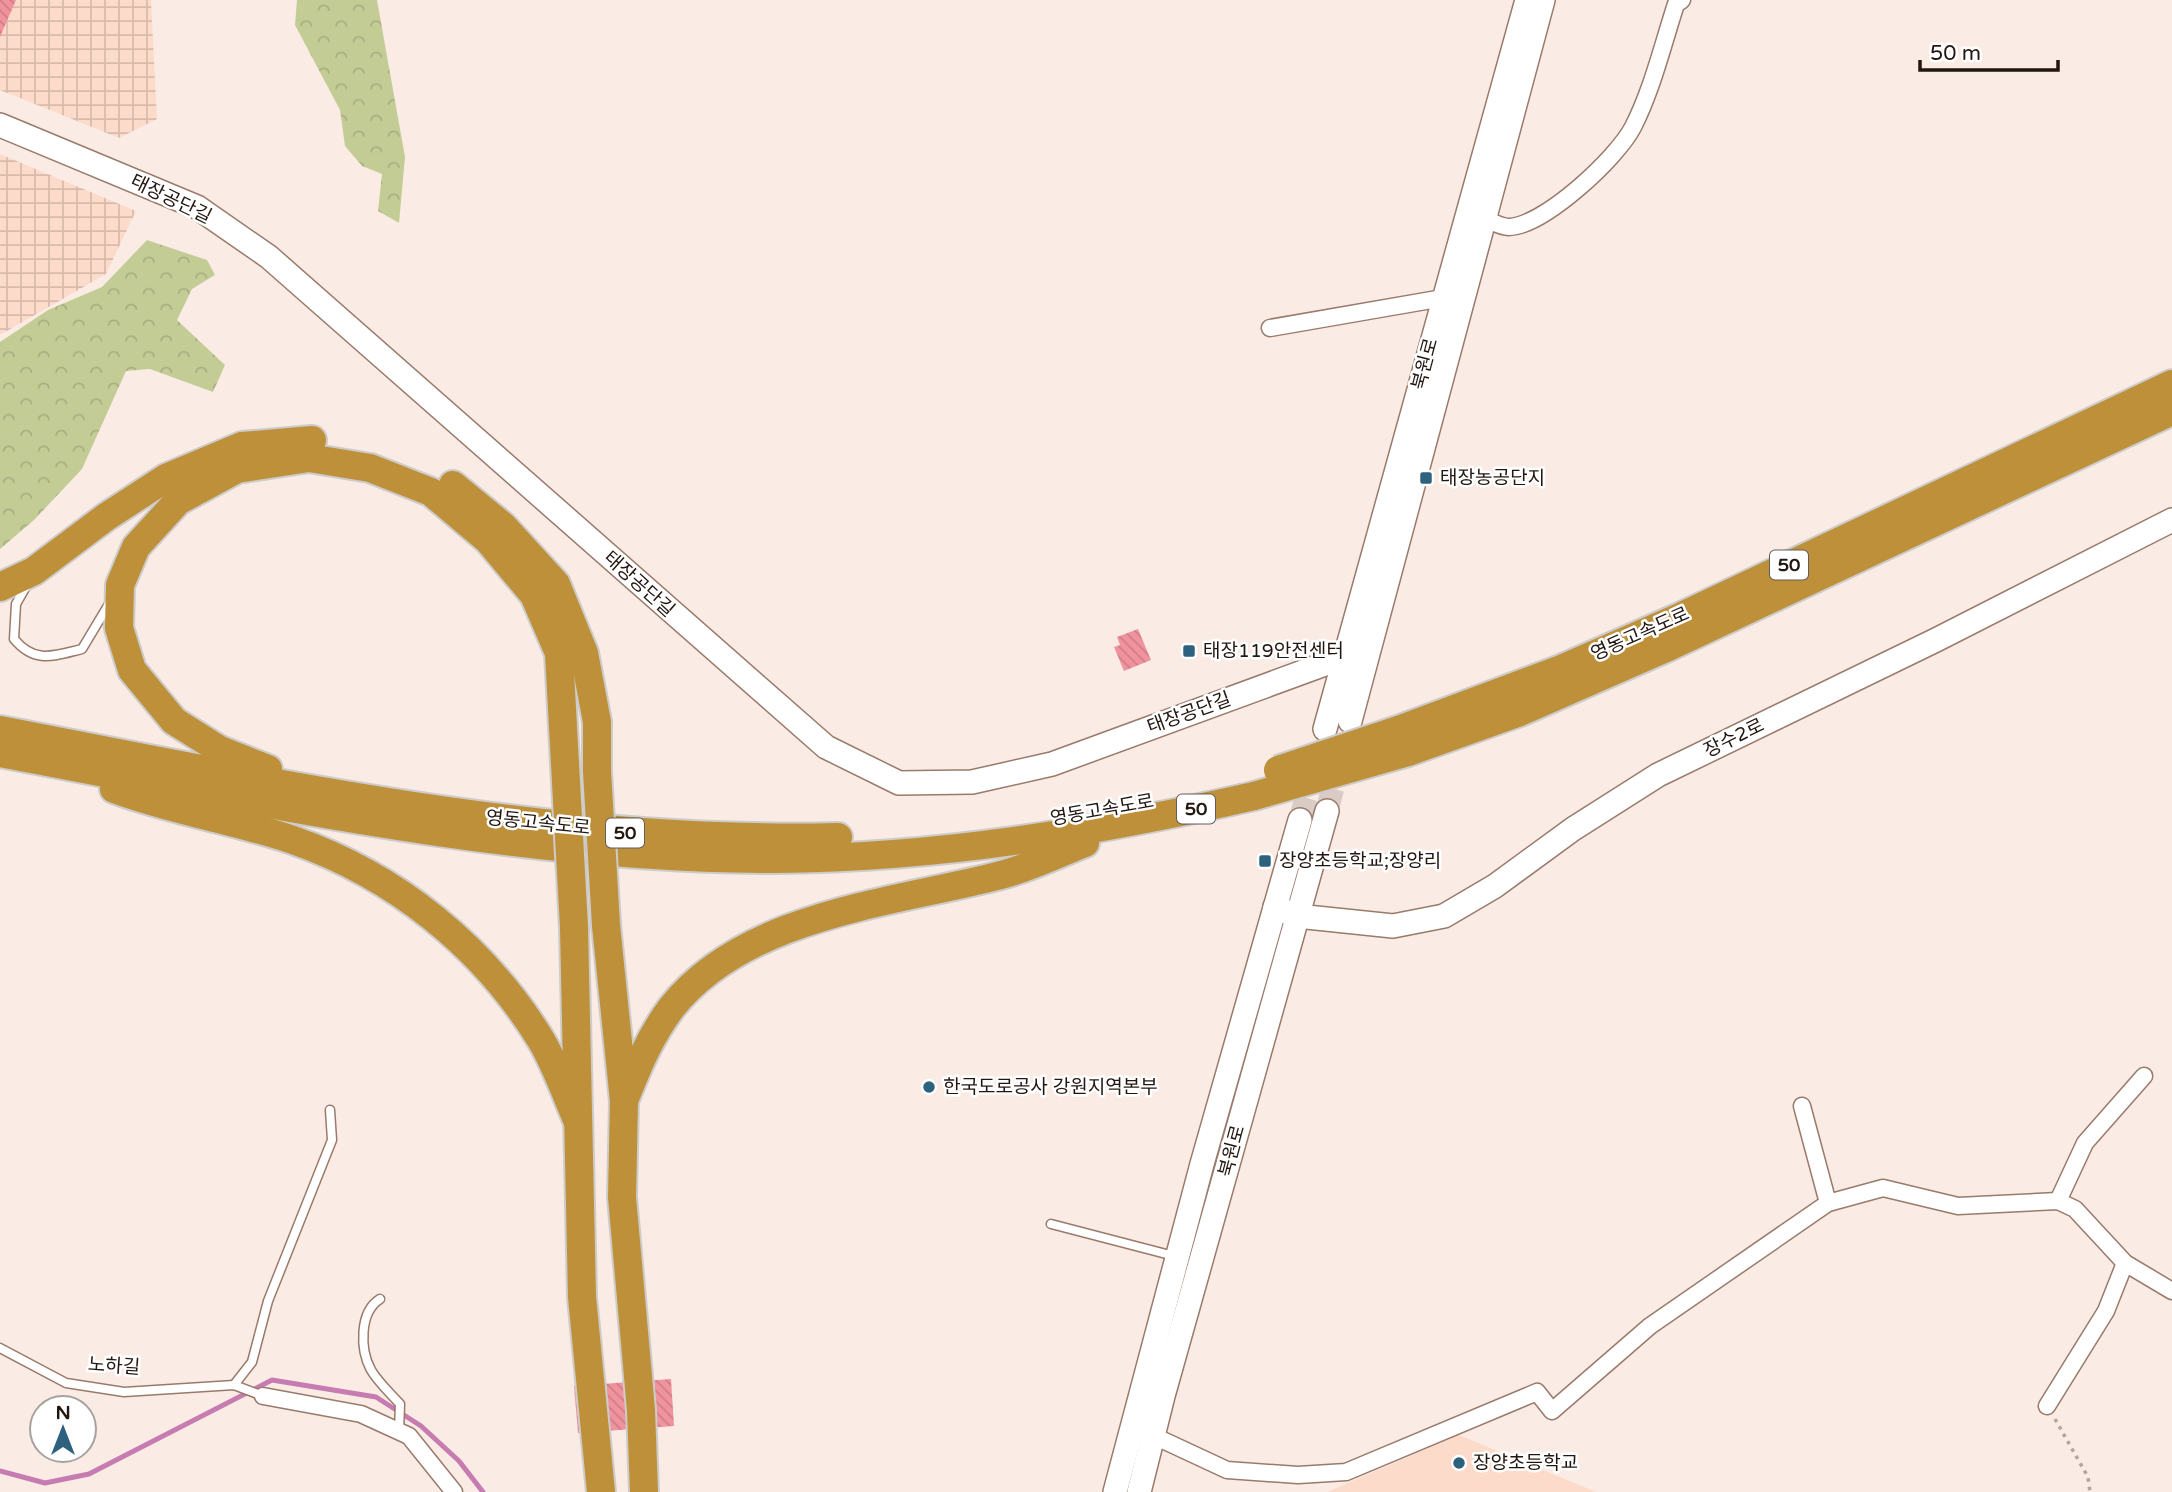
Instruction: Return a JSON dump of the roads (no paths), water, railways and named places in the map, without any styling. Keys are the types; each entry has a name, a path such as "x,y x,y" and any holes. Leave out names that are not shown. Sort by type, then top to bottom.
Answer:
{"highway":[{"name":"영동고속도로","path":"1403,741 1682,615 2172,384"},
{"name":"영동고속도로","path":"0,753 392,824 524,842 653,855 776,859 895,854 997,845 1137,822 1403,741 1520,712 1666,648 2172,411"},
{"path":"0,587 34,571 106,517 166,478 242,446 312,440 378,452 442,476 503,526 556,584 584,653 597,722 597,771 606,925 624,1101 622,1197 641,1410 644,1492"},
{"path":"340,796 220,750 174,721 132,670 119,628 120,585 136,547 178,501 237,469 309,458 370,468 431,492 488,540 534,595 559,653 574,927 582,1297 601,1492"},
{"name":"영동고속도로","path":"0,730 340,796 496,819 643,835 751,839 888,835 1084,815 1253,787"},
{"path":"36,760 132,796 295,841 363,871 402,892 439,921 511,994 542,1042 578,1122"},
{"path":"624,1101 645,1049 673,1006 710,972 751,945 803,923 1004,874 1137,822"}],"street":[{"name":"북원로","path":"1325,729 1355,660 1453,300 1527,0"},
{"name":"북원로","path":"1453,300 1483,218 1543,0"},
{"path":"1483,218 1509,227 1539,215 1576,192 1608,161 1633,128 1676,4 1682,0"},
{"name":"태장공단길","path":"0,125 197,207 269,257 826,747 899,783 972,782 1052,764 1355,660"},
{"path":"1270,328 1453,300"},
{"name":"장수2로","path":"1286,911 1392,926 1444,916 1495,886 1573,829 1658,775 1936,640 2172,520"},
{"name":"북원로","path":"1350,721 1355,660"},
{"name":"북원로","path":"1115,1492 1177,1257 1286,911 1326,811"},
{"name":"북원로","path":"1139,1492 1202,1263 1286,911 1300,820"},
{"path":"2058,1201 2085,1143 2144,1076"},
{"path":"1802,1106 1828,1203"},
{"path":"1154,1436 1227,1470 1310,1475 1346,1472 1538,1392 1552,1411 1650,1326 1828,1203 1884,1188 1958,1206 2058,1201 2075,1209 2125,1263 2172,1290"},
{"path":"1177,1257 1202,1263"},
{"path":"2047,1406 2106,1311 2125,1263"},
{"path":"263,1396 361,1414 399,1428 409,1436 454,1492"}],"lane":[{"path":"34,571 16,604 14,639 26,653 48,657 82,649 101,620 136,547"},
{"path":"263,1396 236,1386 253,1362 268,1301 332,1140 330,1110"},
{"path":"1051,1224 1177,1257"},
{"path":"380,1299 373,1304 364,1325 364,1349 370,1369 400,1404 399,1428"},
{"name":"노하길","path":"0,1348 66,1383 124,1392 236,1386"}],"waterway":[{"path":"0,1471 45,1483 89,1474 272,1380 376,1397 421,1426 459,1461 483,1492"}],"tunnel":[{"path":"1327,811 1340,760"},
{"path":"1300,820 1315,766"}],"place":[{"name":"태장농공단지","path":"1426,478"},
{"name":"태장119안전센터","path":"1189,651"},
{"name":"장양초등학교;장양리","path":"1265,861"},
{"name":"한국도로공사 강원지역본부","path":"929,1087"},
{"name":"장양초등학교","path":"1459,1463"}]}
